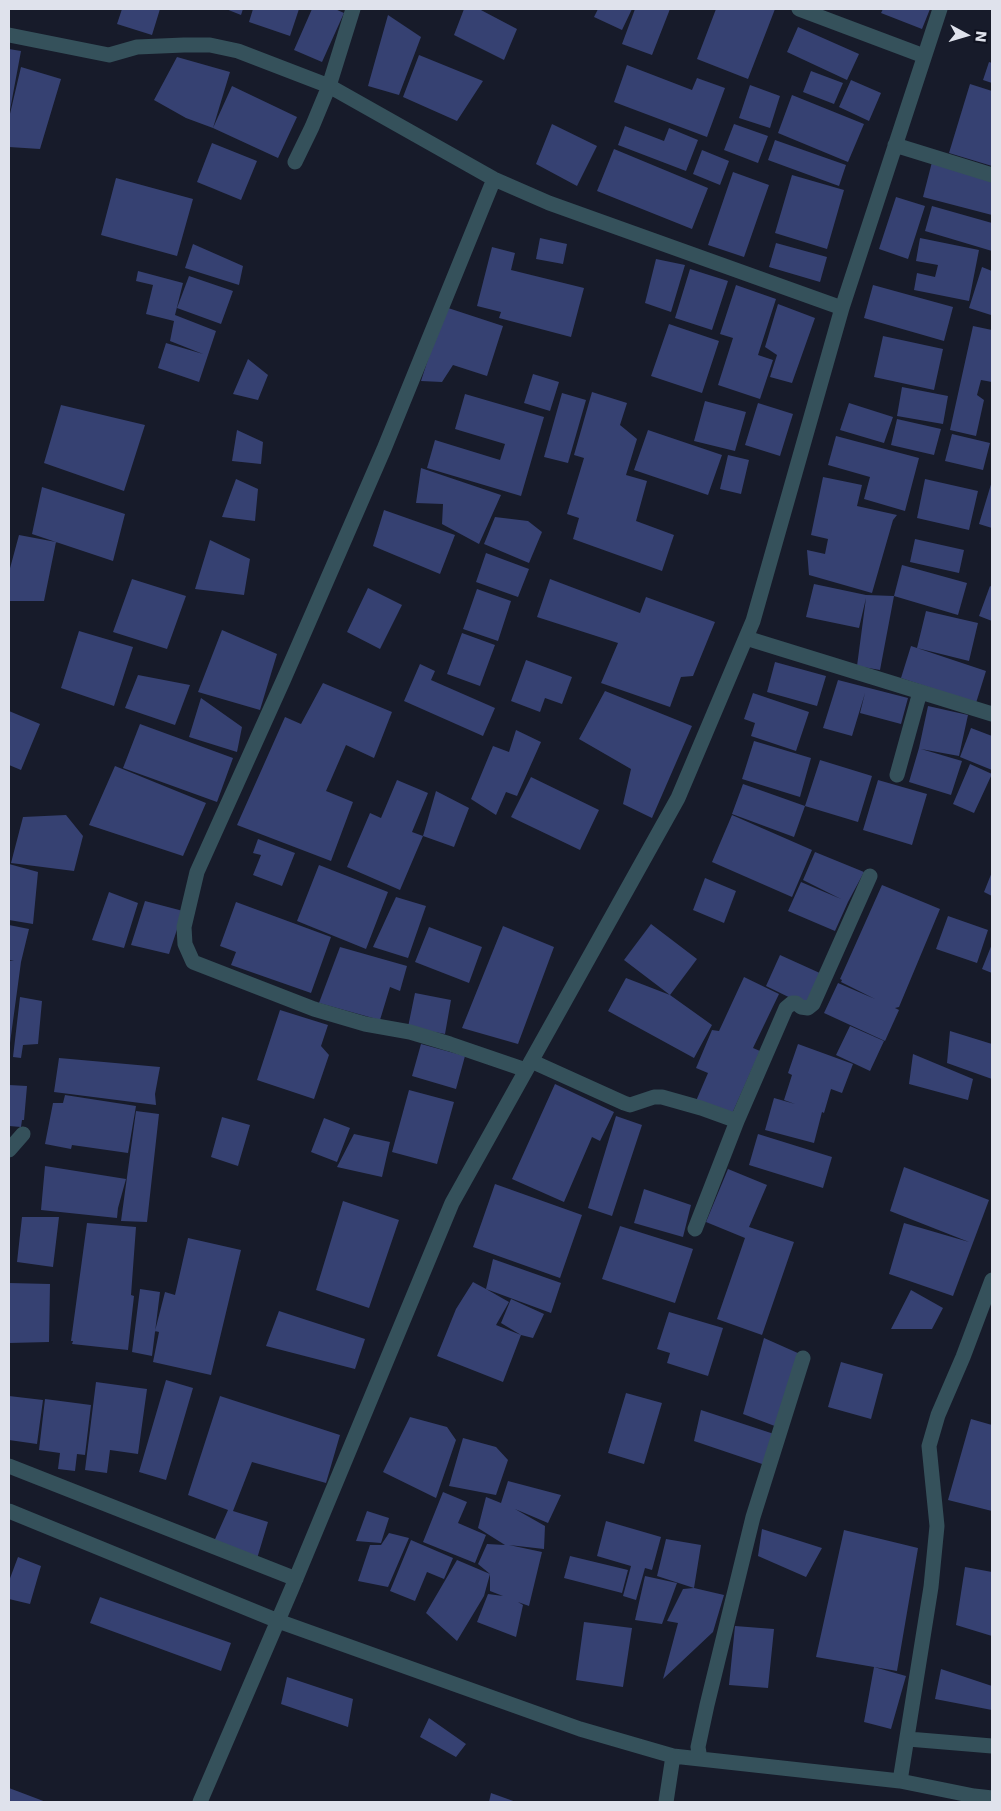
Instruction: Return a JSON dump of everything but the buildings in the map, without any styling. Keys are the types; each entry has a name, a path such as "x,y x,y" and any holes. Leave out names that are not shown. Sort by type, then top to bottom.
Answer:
{"street":[{"path":"295,162 329,86 353,9"},
{"path":"799,9 924,56"},
{"path":"200,1802 294,1584 452,1203 678,798 746,638 753,621 842,308 940,9"},
{"path":"9,34 109,55 137,47 210,45 238,51 329,86 494,179 549,203 842,308"},
{"path":"895,145 992,174"},
{"path":"494,179 380,458 198,872 184,927 185,944 193,962 314,1009 365,1024 410,1032 528,1066 624,1103 630,1104 654,1097 662,1097 737,1121"},
{"path":"746,638 992,714"},
{"path":"897,775 920,692"},
{"path":"695,1229 737,1121 786,1008 792,1002 801,1007 808,1008 813,1004 870,876"},
{"path":"9,1150 23,1134"},
{"path":"900,1779 931,1587 937,1526 929,1446 938,1415 963,1358 992,1280"},
{"path":"699,1753 707,1705 753,1517 803,1358"},
{"path":"9,1466 294,1584"},
{"path":"9,1511 580,1729 673,1756 699,1753 900,1779 974,1796 992,1798"},
{"path":"907,1743 992,1746"},
{"path":"666,1802 673,1756"}]}
